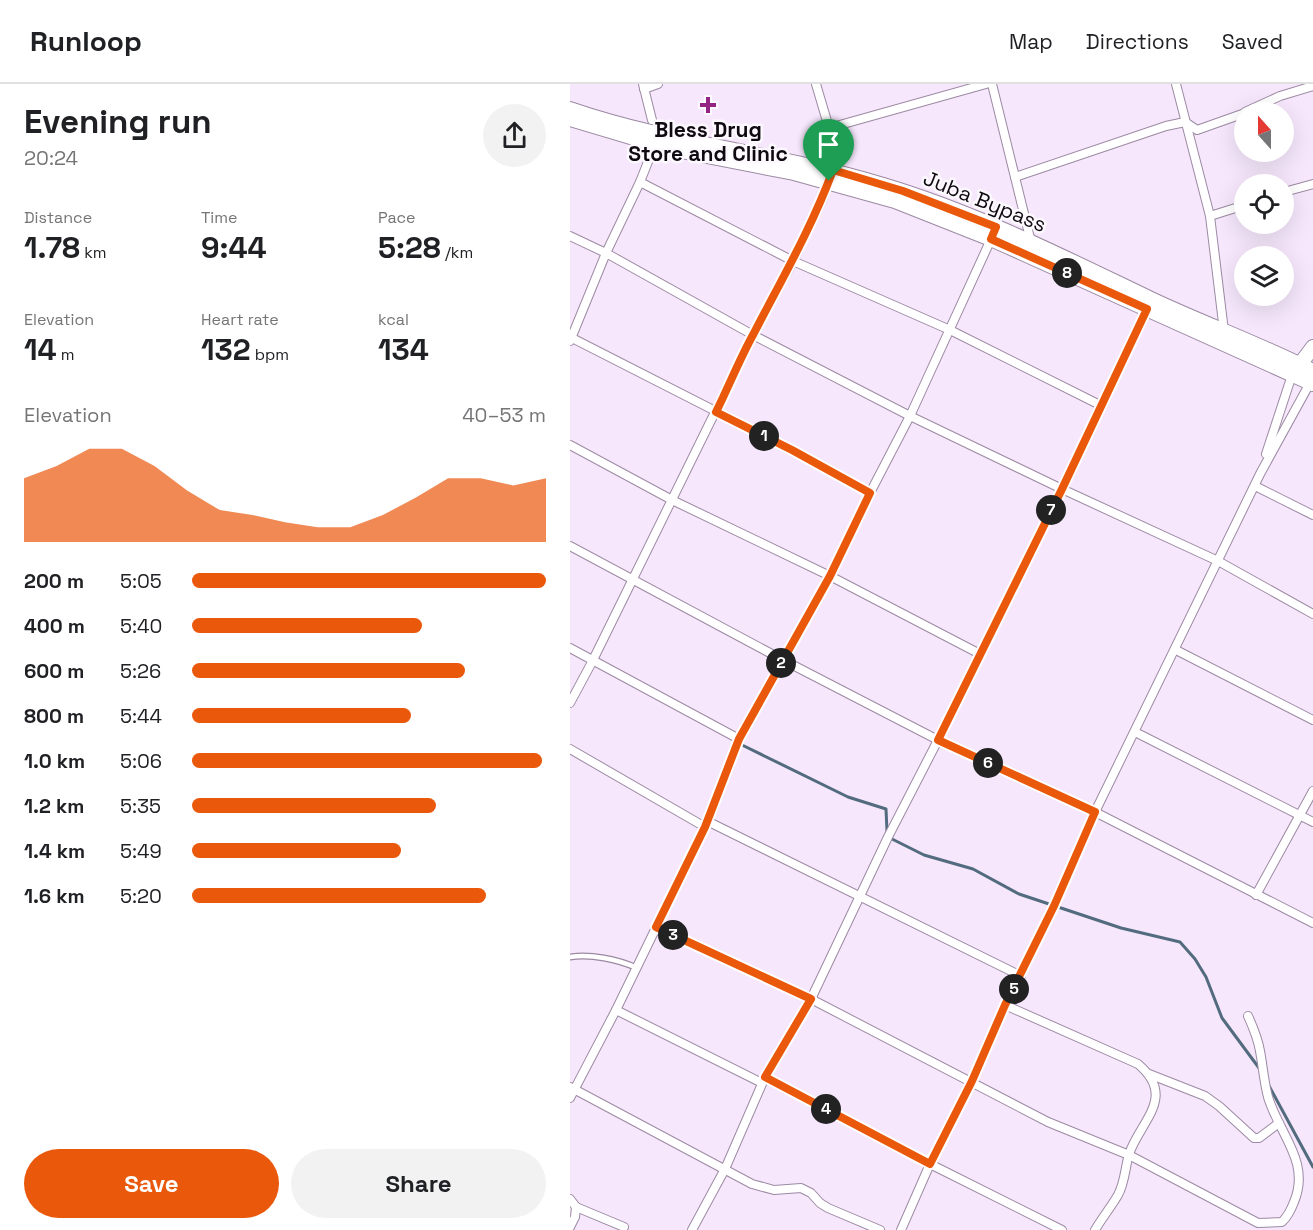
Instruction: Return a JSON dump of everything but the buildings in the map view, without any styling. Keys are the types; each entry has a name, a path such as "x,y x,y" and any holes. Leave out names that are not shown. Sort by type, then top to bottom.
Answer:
{"main road":[{"name":"Juba Bypass","path":"570,109 679,139 912,194 1295,369"},
{"name":"Juba Bypass","path":"570,119 712,158 831,176"},
{"name":"Juba Bypass","path":"994,233 1031,242 1150,304 1224,331 1295,369"},
{"path":"1312,379 1295,369 1313,347"}],"street":[{"path":"652,120 643,87 658,84"},
{"path":"570,703 753,335 793,261 831,176 829,128 816,84"},
{"path":"829,128 987,84"},
{"path":"992,84 1031,242"},
{"path":"1176,84 1210,216 1224,331"},
{"path":"1268,102 1313,86"},
{"path":"1185,122 1197,130 1234,117"},
{"path":"1015,177 1185,122"},
{"path":"655,144 570,339 792,450 870,493"},
{"path":"640,182 793,261 950,330 1102,406"},
{"path":"1294,189 1313,184"},
{"path":"1210,216 1234,208"},
{"path":"570,1098 572,1088 616,1010 706,824 739,739 830,576 910,416 994,233"},
{"path":"570,236 606,253 753,335 910,416 1218,561 1313,614"},
{"path":"692,1230 725,1169 763,1080 811,999 888,837 1062,489 1150,304"},
{"path":"901,1230 930,1164 972,1081 1005,1005 1021,976 1095,812 1255,486 1295,369"},
{"path":"1260,474 1312,379"},
{"path":"570,445 672,500 830,576 980,654"},
{"path":"1255,486 1313,515"},
{"path":"570,546 938,740 1095,812 1313,923"},
{"path":"570,648 739,739"},
{"path":"1176,650 1313,720"},
{"path":"1135,732 1313,822"},
{"path":"570,749 706,824 1021,976"},
{"path":"1256,895 1313,791"},
{"path":"656,927 811,999 1048,1122 1129,1155 1258,1223 1282,1222 1288,1216 1298,1193 1299,1166 1269,1100 1263,1078 1258,1040 1248,1016"},
{"path":"1005,1005 1138,1064 1149,1074 1155,1084 1156,1102 1129,1155 1119,1193 1095,1230"},
{"path":"616,1010 763,1080 1062,1230"},
{"path":"1149,1074 1205,1096 1254,1138 1259,1138 1279,1123"},
{"path":"572,1088 763,1189 801,1188 828,1208 880,1230"},
{"path":"570,1199 576,1207 624,1227"},
{"path":"570,1227 575,1217 576,1207"}],"lane":[{"path":"570,957 621,961 637,968"}],"waterway":[{"path":"740,744 848,797 886,809 887,831"},
{"path":"888,837 924,855 973,869 1019,894 1121,928 1180,942 1195,959 1206,977 1222,1018 1259,1068"},
{"path":"1268,1084 1313,1167"}],"place":[{"name":"Bless Drug Store and Clinic","path":"708,105"}],"route":[{"path":"833,170 956,210 996,227 991,239 1147,309 1062,489 938,740 1095,812 1054,906 1005,1005 972,1081 930,1164 765,1077 811,999 656,927 705,827 739,739 830,576 870,493 716,412 753,335 793,261 829,181 833,170"}]}
